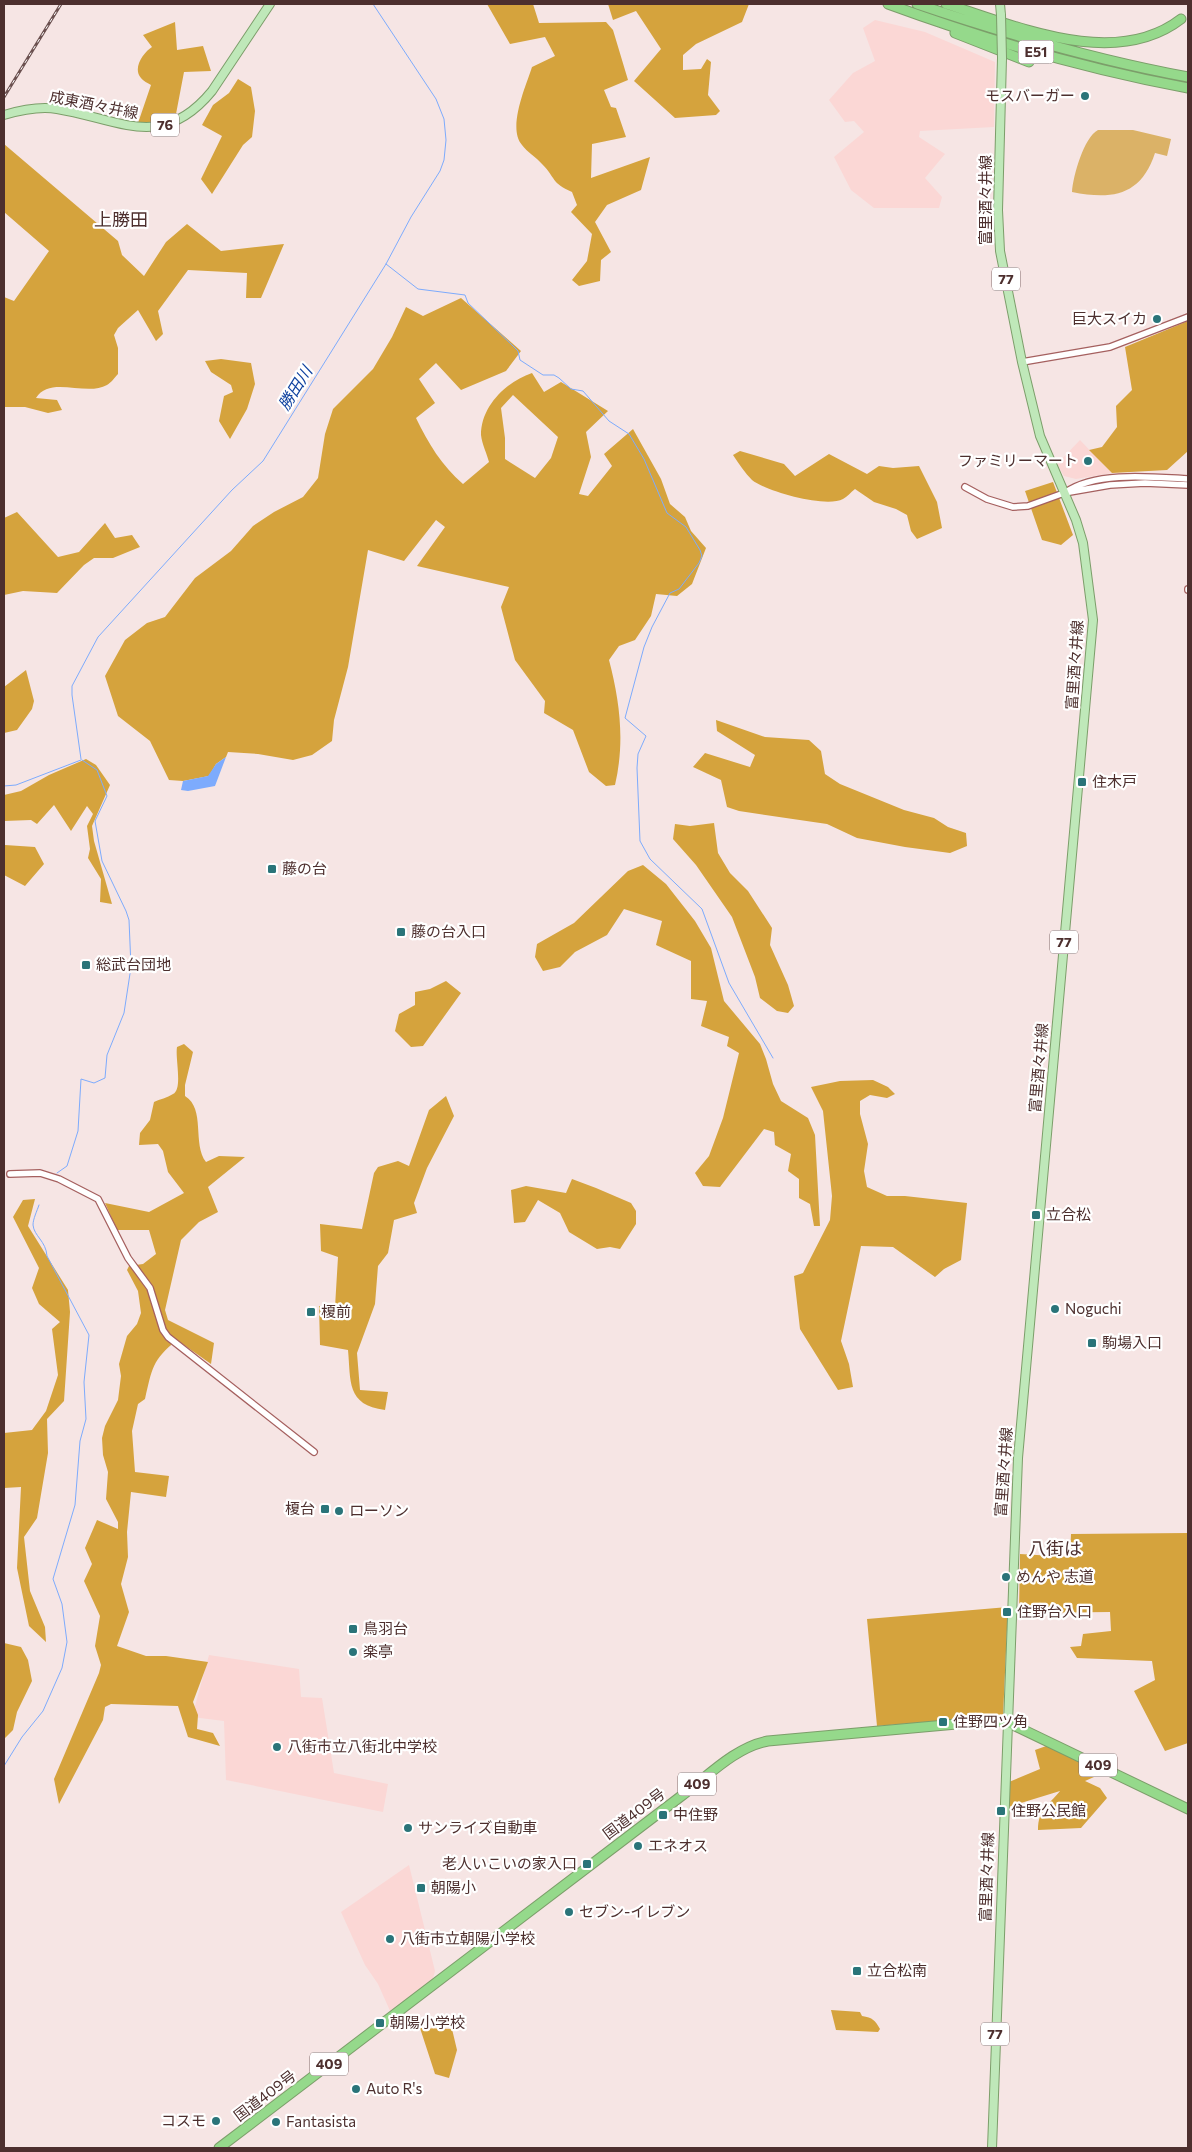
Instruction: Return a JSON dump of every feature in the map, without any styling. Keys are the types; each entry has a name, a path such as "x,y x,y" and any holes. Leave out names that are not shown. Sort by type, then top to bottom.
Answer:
{"highway":[{"name":"E51","path":"888,4 993,40 1090,67 1188,88"},
{"name":"E51","path":"917,4 1046,45 1092,57 1188,77"},
{"path":"946,4 1029,30 1089,42 1111,43 1142,40 1156,35 1181,19"},
{"path":"907,11 941,28 1029,62"},
{"name":"国道409号","path":"219,2148 744,1749 768,1741 990,1721 1007,1722 1188,1809"}],"main road":[{"name":"成東酒々井線","path":"4,115 20,110 56,109 120,125 142,128 163,125 179,120 203,102 212,91 270,4"},
{"name":"富里酒々井線","path":"992,2148 1018,1458 1093,632 1092,604 1083,543 1040,436 1022,362 999,242 1002,58 1000,4"}],"street":[{"path":"1022,362 1110,347 1188,317"},
{"path":"1064,493 1074,486 1105,479 1146,477 1188,478"},
{"path":"965,487 987,499 1012,507 1028,506 1064,493 1128,483 1188,485"},
{"path":"10,1174 40,1173 59,1178 98,1199 128,1258 150,1288 163,1330 168,1336 314,1452"}],"shaded area":[{"path":"487,4 533,4 539,23 606,22 613,30 628,80 604,90 611,107 616,108 626,137 592,144 591,178 650,157 641,190 607,205 595,222 611,252 601,260 600,281 579,286 572,280 587,261 592,234 571,212 577,205 572,192 557,183 542,164 524,148 518,138 516,128 519,107 532,67 555,56 545,37 510,44"},
{"path":"608,4 749,4 742,22 696,44 683,55 683,70 701,69 707,59 711,62 708,95 720,111 716,115 675,118 634,81 661,49 636,11 613,20"},
{"path":"875,20 925,32 995,62 994,127 920,131 919,137 945,154 925,178 942,197 939,208 874,208 851,190 834,157 864,132 854,121 845,122 829,100 853,73 875,61 863,28"},
{"path":"175,22 177,50 203,46 211,71 184,72 176,114 137,126 151,85 142,79 138,70 138,65 143,56 152,47 143,35"},
{"path":"238,79 251,87 255,111 252,137 243,145 212,194 201,179 222,136 202,125 213,105 229,93"},
{"path":"1098,130 1133,130 1171,139 1167,156 1155,153 1142,178 1123,192 1112,195 1100,195 1072,192 1077,167 1084,148 1088,140"},
{"path":"4,144 118,241 122,255 144,276 166,242 187,224 221,251 284,244 261,298 246,298 247,273 188,270 158,311 163,334 156,341 138,310 118,328 114,335 118,348 118,374 108,384 89,389 50,388 42,391 36,398 57,400 62,410 48,413 25,407 4,407 4,297 14,301 49,251 4,212"},
{"path":"461,298 521,351 506,371 461,390 436,363 419,379 435,403 416,418 436,454 448,470 463,484 489,462 481,435 485,414 490,405 513,382 532,373 544,392 561,382 608,411 586,432 591,457 579,494 588,496 612,466 604,454 633,429 661,479 670,504 685,517 691,531 706,548 692,584 677,596 656,594 651,616 635,640 619,646 609,660 620,722 620,753 615,785 606,786 589,772 573,730 544,713 545,701 515,660 501,607 509,587 417,566 445,527 436,520 404,561 368,550 348,667 334,720 332,741 312,755 293,760 258,754 228,752 226,757 216,764 209,776 183,781 169,780 150,741 118,716 105,676 125,640 147,623 165,617 195,578 231,551 253,526 274,512 303,497 318,478 325,434 333,409 373,369 392,337 406,307 423,316","holes":["513,395 558,437 551,458 535,478 505,459 505,438 501,408"]},
{"path":"1188,321 1188,451 1167,470 1112,473 1089,450 1102,447 1117,427 1116,406 1132,390 1125,347"},
{"path":"221,359 251,363 255,384 247,409 230,439 219,421 224,396 233,392 231,385 211,372 205,361"},
{"path":"1080,440 1112,473 1076,479 1064,476 1057,464"},
{"path":"740,451 784,464 795,476 829,454 867,474 879,466 893,468 919,466 937,502 942,528 917,539 911,531 907,515 896,509 874,502 855,489 843,499 824,502 783,494 752,480 733,455"},
{"path":"1053,482 1073,535 1061,545 1042,540 1025,491"},
{"path":"17,512 58,557 79,552 105,523 115,538 132,535 140,547 113,558 94,558 84,565 57,593 23,591 4,595 4,518"},
{"path":"26,670 34,701 32,709 17,730 4,733 4,687"},
{"path":"716,720 765,737 809,740 821,751 825,774 840,784 904,810 934,818 948,827 966,833 967,846 950,853 905,847 857,838 827,824 739,811 727,807 721,780 693,767 705,753 750,767 755,755 717,731"},
{"path":"86,759 96,765 110,785 92,826 94,841 112,904 100,902 101,879 88,858 90,849 87,826 93,814 87,806 71,831 54,805 37,824 31,820 4,821 4,795 21,791 49,775"},
{"path":"714,823 718,853 730,873 748,891 772,928 770,945 788,985 794,1006 788,1013 777,1011 760,998 755,977 732,917 696,865 673,839 675,824 690,826"},
{"path":"5,845 35,847 44,864 25,886 4,875"},
{"path":"643,865 666,884 695,921 711,948 724,1001 760,1044 773,1084 781,1101 808,1118 815,1135 820,1226 814,1226 810,1204 799,1198 799,1179 788,1171 791,1154 775,1145 774,1132 764,1129 720,1187 703,1186 695,1173 709,1156 723,1118 739,1053 727,1046 729,1037 701,1026 707,1001 691,999 691,961 656,945 662,921 624,909 607,935 575,952 560,967 543,971 535,957 537,944 574,923 628,871"},
{"path":"446,981 461,993 423,1046 411,1047 395,1031 399,1014 415,1005 415,992 430,989"},
{"path":"184,1044 193,1052 185,1085 185,1096 195,1109 202,1155 206,1162 219,1156 245,1157 208,1187 218,1212 199,1222 181,1240 165,1310 168,1320 214,1343 211,1364 177,1340 162,1353 154,1366 145,1399 138,1404 132,1431 135,1472 169,1476 166,1497 131,1492 127,1532 128,1557 121,1584 129,1612 117,1646 146,1656 166,1656 208,1662 193,1702 198,1715 197,1729 213,1733 220,1746 188,1737 178,1706 111,1704 105,1707 103,1720 59,1804 54,1779 101,1665 95,1646 100,1616 84,1581 92,1564 85,1548 97,1520 118,1529 118,1522 106,1499 108,1472 103,1455 102,1438 105,1426 118,1400 121,1376 119,1364 127,1336 137,1324 141,1313 138,1291 127,1270 129,1266 143,1264 156,1254 149,1230 117,1230 105,1203 149,1212 184,1193 168,1172 163,1151 158,1144 139,1145 140,1133 150,1120 154,1102 176,1091 178,1086 177,1047"},
{"path":"873,1080 888,1087 895,1094 887,1098 870,1095 860,1101 860,1114 868,1144 864,1171 867,1187 887,1196 905,1196 967,1203 961,1260 944,1269 935,1277 893,1247 861,1246 841,1341 849,1364 853,1387 838,1390 800,1329 794,1276 803,1273 830,1220 832,1196 823,1111 811,1087 840,1081"},
{"path":"446,1096 454,1116 427,1168 414,1203 417,1213 394,1220 388,1253 378,1266 375,1304 357,1353 360,1390 388,1392 385,1410 363,1403 357,1397 351,1381 348,1350 320,1345 319,1306 335,1307 338,1257 321,1251 320,1224 362,1229 374,1173 378,1167 398,1161 409,1166 429,1110"},
{"path":"572,1179 631,1203 636,1211 636,1224 620,1249 610,1247 597,1249 569,1232 560,1213 538,1200 525,1222 514,1223 511,1190 526,1186 566,1193"},
{"path":"35,1199 28,1226 68,1290 70,1312 64,1401 47,1419 48,1453 37,1518 24,1537 30,1591 45,1627 46,1642 29,1626 17,1568 21,1487 4,1488 4,1433 32,1430 46,1411 58,1375 52,1329 60,1322 39,1304 32,1288 39,1268 13,1217 23,1200"},
{"path":"1188,1533 1188,1743 1165,1751 1134,1691 1155,1680 1152,1661 1077,1658 1070,1647 1081,1646 1083,1634 1111,1631 1110,1612 1019,1613 1020,1554 1070,1557 1071,1534"},
{"path":"1008,1607 1003,1716 877,1726 867,1619"},
{"path":"4,1643 21,1647 28,1660 32,1681 17,1712 13,1730 4,1739"},
{"name":"八街市立八街北中学校","path":"209,1655 299,1669 301,1697 322,1698 334,1773 388,1784 383,1812 226,1780 224,1721 192,1717"},
{"path":"1049,1745 1103,1773 1085,1781 1100,1788 1107,1798 1081,1828 1038,1830 1038,1823 1042,1812 1060,1791 1008,1807 1009,1782 1040,1769 1035,1750"},
{"name":"八街市立朝陽小学校","path":"409,1865 435,1971 432,1982 391,2013 378,1984 365,1965 341,1912"},
{"path":"831,2010 860,2012 862,2016 877,2023 880,2029 878,2032 836,2030"},
{"path":"420,2028 452,2029 457,2050 449,2078 435,2074"}],"water":[{"path":"226,757 215,786 188,791 181,790 183,781 208,776 216,764"}],"waterway":[{"name":"勝田川","path":"81,759 72,686 98,637 232,490 263,461 386,264 411,217 440,171 444,160 446,140 444,119 436,99 373,4"},
{"path":"386,264 418,289 465,295 468,303 518,351 520,360 543,375 554,375 571,389 583,391 609,421 629,434 644,459 667,513 686,527 700,550 702,556 699,563 679,589 670,593 652,627 644,647 625,718 646,736 638,754 637,768 640,841 650,859 702,909 729,983 773,1058"},
{"path":"4,786 16,785 81,760"},
{"path":"57,1173 67,1166 78,1131 81,1079 94,1083 105,1078 107,1055 124,1013 131,967 129,920 102,861 95,821 107,796 97,770 82,760"},
{"path":"4,1766 22,1737 43,1711 62,1668 67,1642 62,1604 53,1579 75,1505 80,1441 86,1419 84,1382 89,1335 47,1256 45,1246 35,1232 33,1225 39,1205"}],"railway":[{"path":"4,97 61,4"}],"place":[{"name":"モスバーガー","path":"1085,96"},
{"name":"巨大スイカ","path":"1157,319"},
{"name":"ファミリーマート","path":"1088,461"},
{"name":"住木戸","path":"1082,782"},
{"name":"藤の台","path":"272,869"},
{"name":"藤の台入口","path":"401,932"},
{"name":"総武台団地","path":"86,965"},
{"name":"立合松","path":"1036,1215"},
{"name":"Noguchi","path":"1055,1309"},
{"name":"榎前","path":"311,1312"},
{"name":"駒場入口","path":"1092,1343"},
{"name":"榎台","path":"325,1509"},
{"name":"ローソン","path":"339,1511"},
{"name":"めんや 志道","path":"1006,1577"},
{"name":"住野台入口","path":"1007,1612"},
{"name":"鳥羽台","path":"353,1629"},
{"name":"楽亭","path":"353,1652"},
{"name":"住野四ツ角","path":"943,1722"},
{"name":"八街市立八街北中学校","path":"277,1747"},
{"name":"住野公民館","path":"1001,1811"},
{"name":"中住野","path":"663,1815"},
{"name":"サンライズ自動車","path":"408,1828"},
{"name":"エネオス","path":"638,1846"},
{"name":"老人いこいの家入口","path":"587,1864"},
{"name":"朝陽小","path":"421,1888"},
{"name":"セブン-イレブン","path":"569,1912"},
{"name":"八街市立朝陽小学校","path":"390,1939"},
{"name":"立合松南","path":"857,1971"},
{"name":"朝陽小学校","path":"380,2023"},
{"name":"Auto R's","path":"356,2089"},
{"name":"コスモ","path":"216,2121"},
{"name":"Fantasista","path":"276,2122"}],"district":[{"name":"上勝田","path":"121,220"},
{"name":"八街は","path":"1055,1549"}]}
